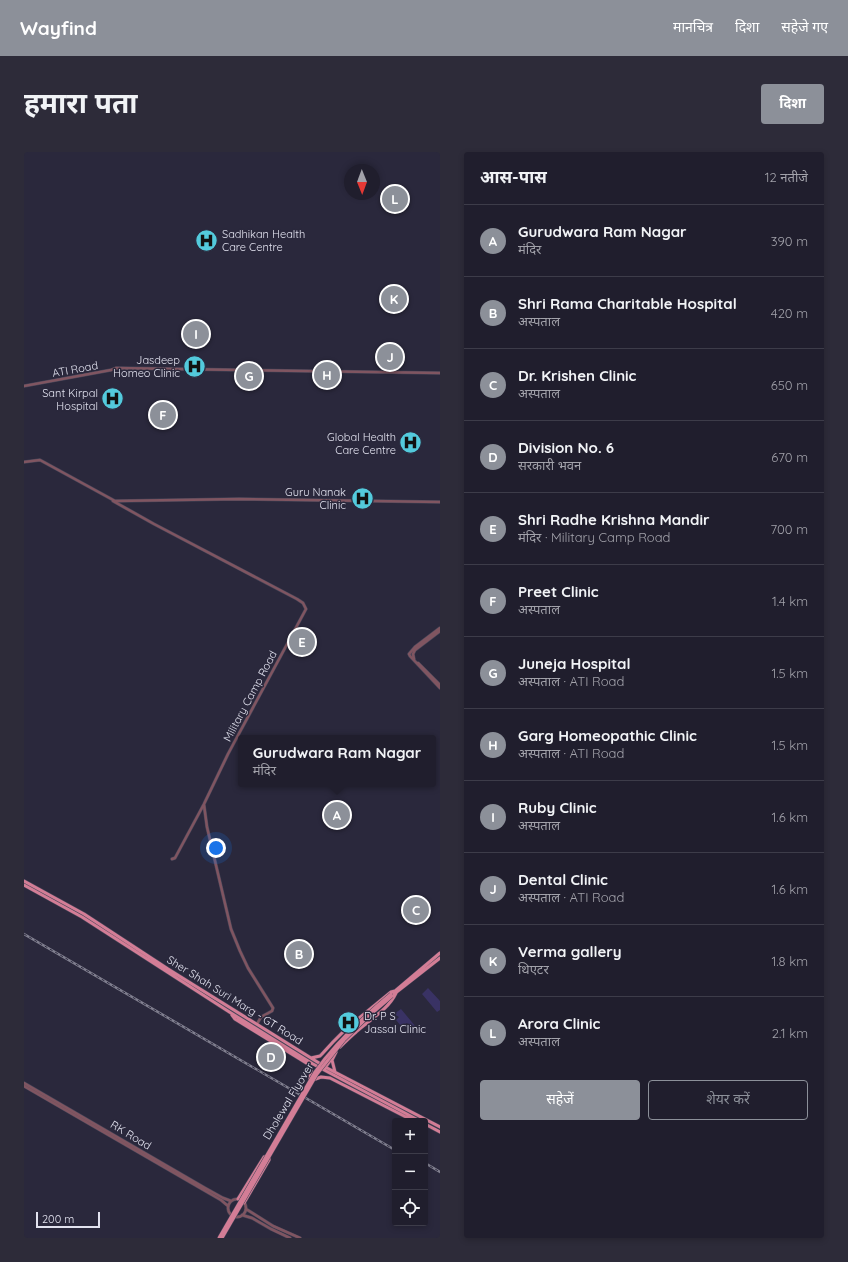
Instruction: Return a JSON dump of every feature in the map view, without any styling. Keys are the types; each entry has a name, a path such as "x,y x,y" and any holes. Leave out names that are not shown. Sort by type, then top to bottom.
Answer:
{"main road":[{"name":"Sher Shah Suri Marg - GT Road","path":"24,881 84,914 168,969 312,1058 316,1063"},
{"name":"Sher Shah Suri Marg - GT Road","path":"24,885 82,917 231,1013 414,1118"},
{"path":"325,1068 350,1037 372,1020 393,1000 396,992 440,953"},
{"path":"316,1063 332,1042 347,1028 391,992 396,992 440,958"},
{"name":"Dholewal Flyover","path":"222,1238 329,1053 350,1029 369,1012 396,992"},
{"path":"231,1013 235,1019 308,1064 312,1080 321,1077 330,1078 406,1117 411,1118"},
{"path":"312,1058 322,1054"},
{"path":"333,1057 333,1066 336,1072"},
{"name":"Sher Shah Suri Marg - GT Road","path":"325,1068 336,1072 440,1127"},
{"path":"428,1126 440,1132"},
{"path":"238,1199 264,1157 268,1157 269,1160 244,1203"},
{"name":"Dholewal Flyover","path":"219,1238 268,1157"}],"street":[{"name":"ATI Road","path":"24,386 116,368 440,373"},
{"path":"24,462 40,460 113,501 239,499 440,502"},
{"name":"Military Camp Road","path":"113,501 297,599 306,607 306,610 239,735"},
{"path":"440,629 415,647 409,654 440,688"},
{"path":"440,629 418,647 413,654 414,658 440,685"},
{"name":"Military Camp Road","path":"172,859 175,858 238,737"},
{"path":"204,804 207,827 231,929 245,961 273,1008 272,1011 261,1017 258,1024"},
{"name":"RK Road","path":"24,1083 205,1188 231,1201"},
{"name":"RK Road","path":"24,1086 221,1200 228,1206"},
{"path":"246,1209 242,1214 237,1216 232,1215 229,1212 228,1206 231,1201 238,1199 244,1203 246,1209 273,1226 300,1238"},
{"path":"242,1214 290,1238"}],"shaded area":[{"path":"428,988 440,1001 440,1010 437,1012 422,994"},
{"path":"401,1009 416,1027 413,1030 407,1023 401,1026 396,1020 399,1017 394,1014"}],"railway":[{"path":"24,934 392,1148"},
{"path":"428,1165 440,1172"}],"place":[{"name":"Arora Clinic","path":"395,199"},
{"name":"Sadhikan Health Care Centre","path":"206,240"},
{"name":"Verma gallery","path":"394,299"},
{"name":"Ruby Clinic","path":"196,334"},
{"name":"Dental Clinic","path":"390,357"},
{"name":"Jasdeep Homeo Clinic","path":"195,366"},
{"name":"Garg Homeopathic Clinic","path":"327,375"},
{"name":"Juneja Hospital","path":"249,376"},
{"name":"Sant Kirpal Hospital","path":"113,399"},
{"name":"Preet Clinic","path":"163,415"},
{"name":"Global Health Care Centre","path":"411,443"},
{"name":"Guru Nanak Clinic","path":"362,498"},
{"name":"Shri Radhe Krishna Mandir","path":"302,642"},
{"name":"Gurudwara Ram Nagar","path":"337,815"},
{"name":"Dr. Krishen Clinic","path":"416,910"},
{"name":"Shri Rama Charitable Hospital","path":"299,954"},
{"name":"Dr. P S Jassal Clinic","path":"348,1022"},
{"name":"Division No. 6","path":"271,1057"}]}
